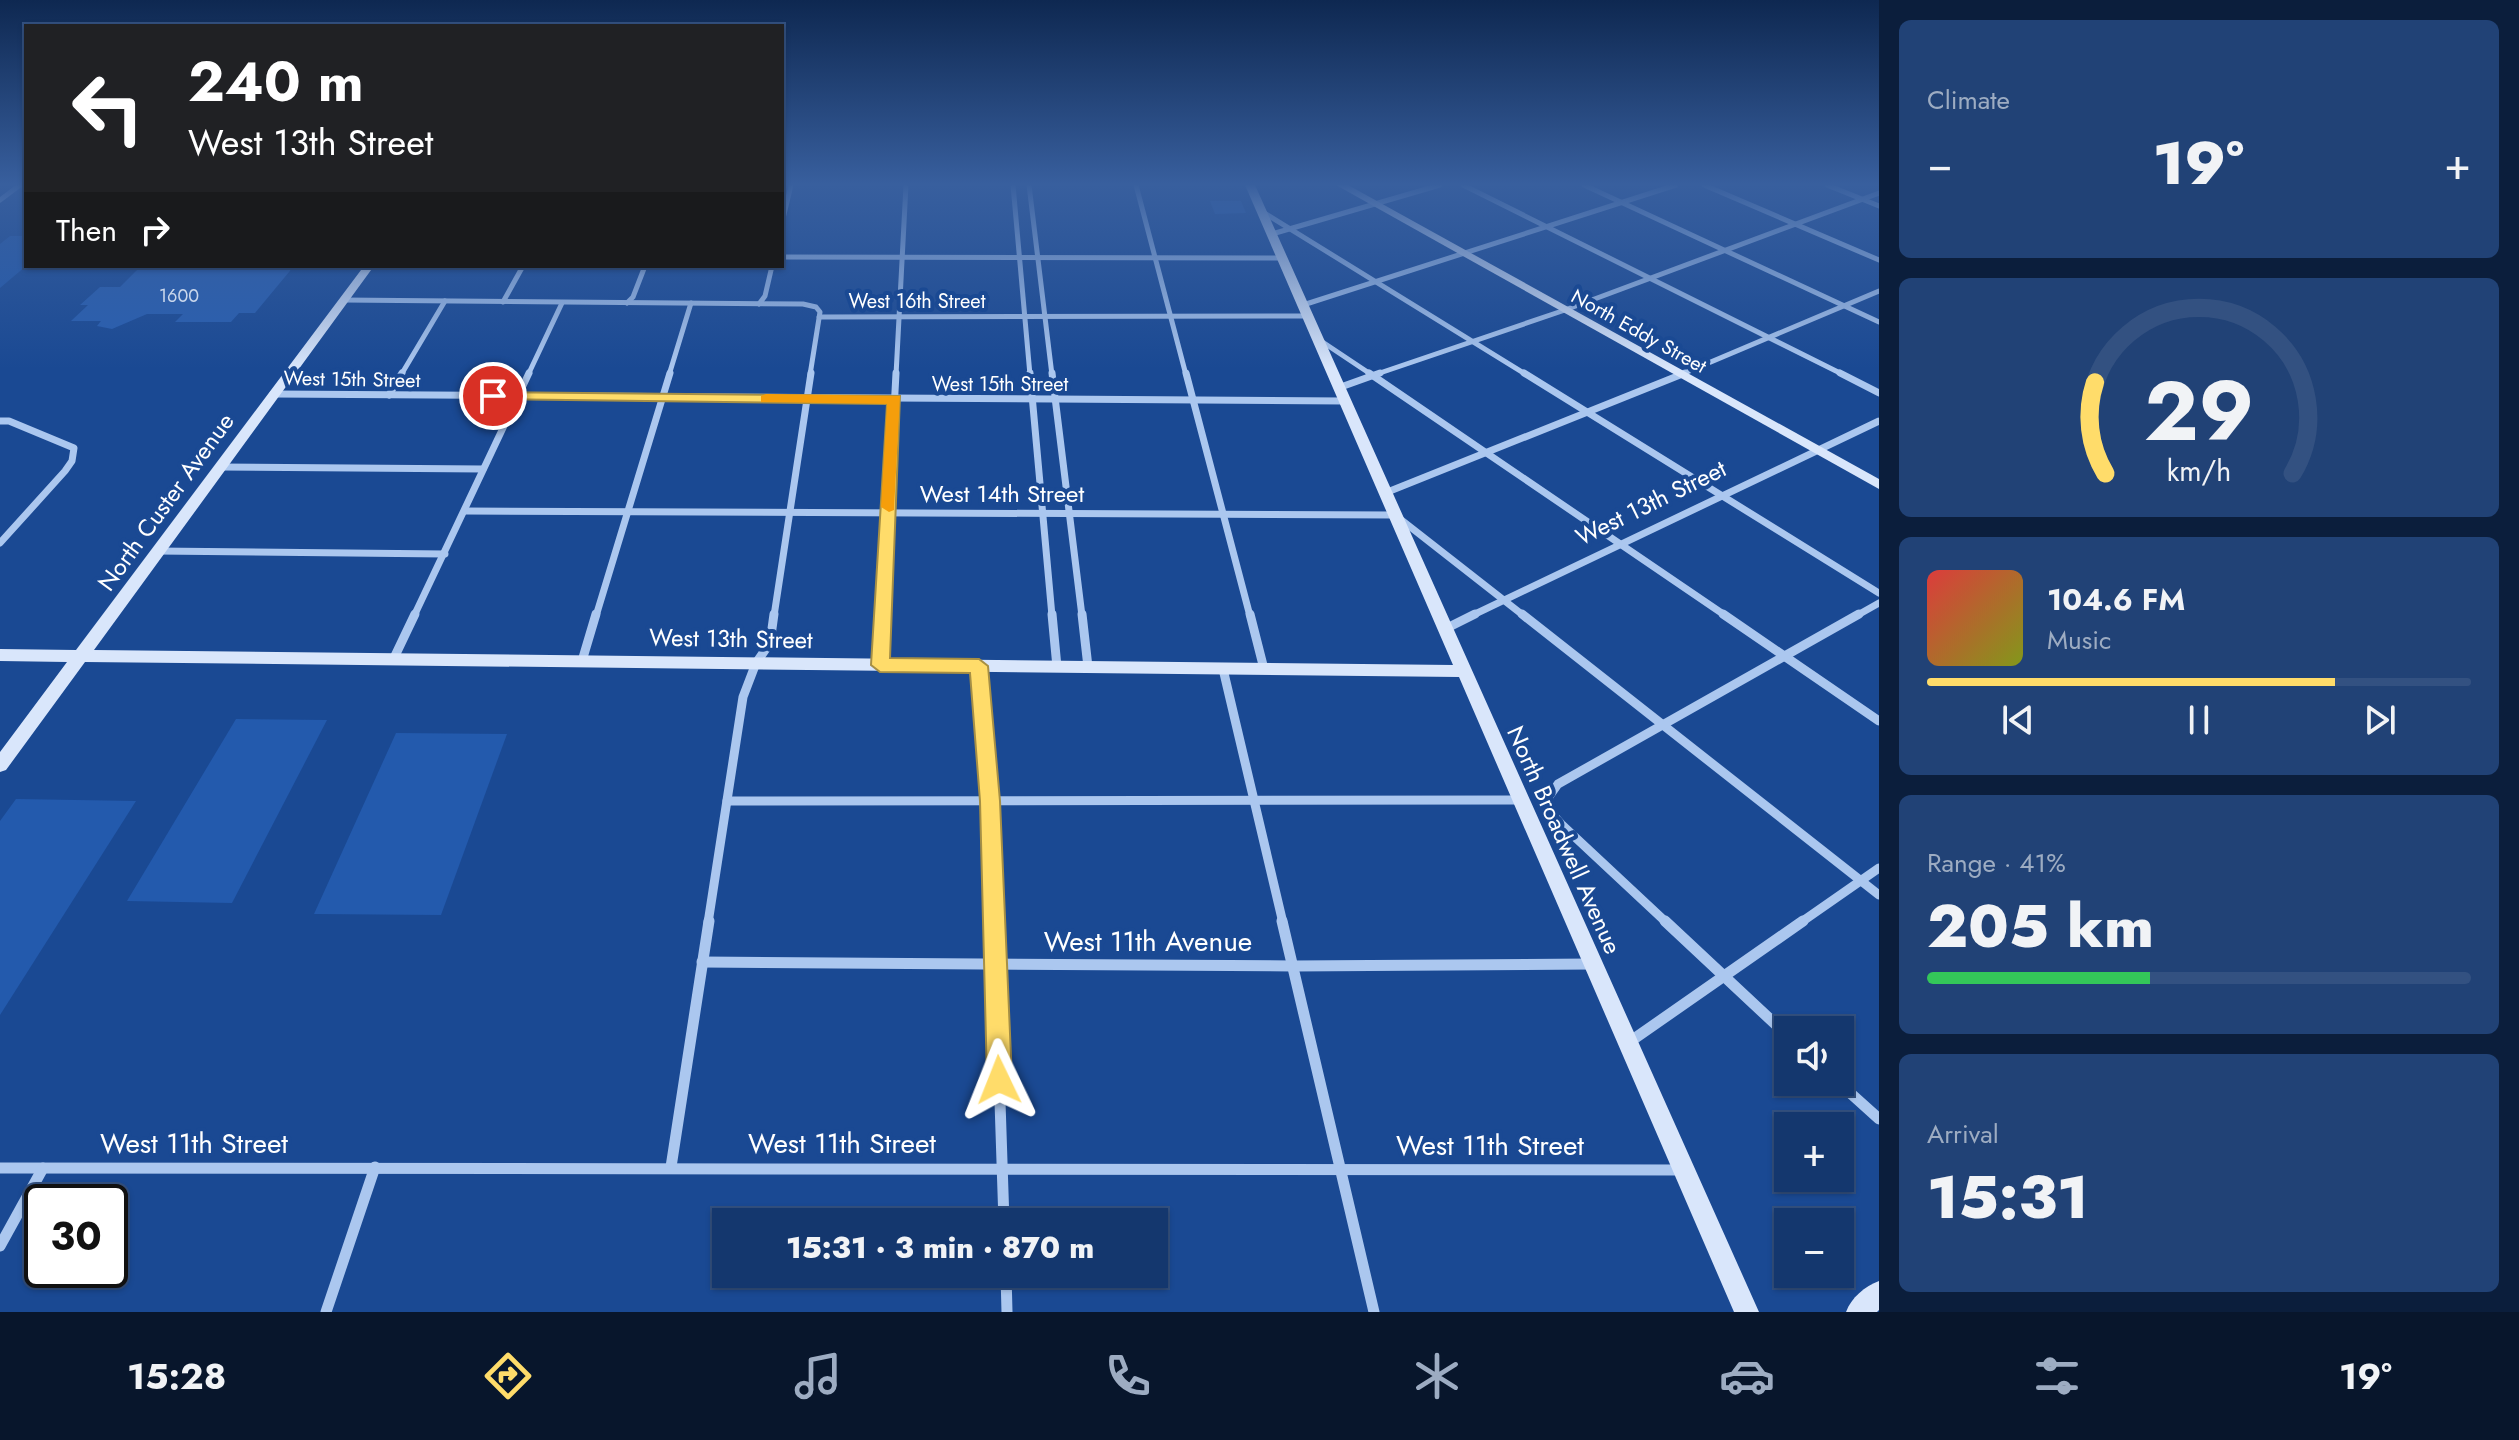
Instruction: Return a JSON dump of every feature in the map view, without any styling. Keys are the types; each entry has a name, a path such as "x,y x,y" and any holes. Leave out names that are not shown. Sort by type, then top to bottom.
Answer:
{"main road":[{"name":"North Broadwell Avenue","path":"1278,246 1462,671 1747,1312"},
{"name":"North Eddy Street","path":"1450,246 1879,485"},
{"name":"North Custer Avenue","path":"0,765 368,268"},
{"name":"West 13th Street","path":"0,655 1462,671"},
{"path":"1858,1312 1879,1293"}],"street":[{"path":"880,665 903,246"},
{"path":"1019,246 1057,667"},
{"path":"1037,246 1088,667"},
{"path":"1153,246 1264,669"},
{"path":"1317,246 1879,593"},
{"name":"West 16th Street","path":"344,300 803,304 816,307 819,317 1171,316 1305,310 1373,282 1489,246"},
{"path":"1583,246 1879,393"},
{"path":"1715,246 1879,322"},
{"path":"1341,394 1372,376 1565,310 1737,246"},
{"path":"1847,246 1879,260"},
{"path":"784,257 1283,258"},
{"path":"503,302 522,268"},
{"path":"627,303 633,297 644,268"},
{"path":"759,304 765,296 772,268"},
{"path":"1385,493 1681,375 1879,291"},
{"path":"389,395 445,301"},
{"path":"394,658 562,303"},
{"path":"582,661 691,303"},
{"path":"671,1167 743,697 756,663 770,643 819,317"},
{"path":"1317,339 1879,721"},
{"name":"West 15th Street","path":"273,394 1194,401 1341,394"},
{"path":"0,421 9,421 74,448 72,461 65,471 0,543"},
{"name":"West 13th Street","path":"1445,630 1879,421"},
{"path":"218,467 483,469"},
{"name":"West 14th Street","path":"465,511 1395,515"},
{"path":"1395,515 1879,895"},
{"path":"157,551 445,554"},
{"path":"1774,1023 1561,824 1548,798 1558,784 1879,603"},
{"path":"979,666 990,801 1004,1208"},
{"path":"1223,669 1374,1312"},
{"path":"727,801 1520,800"},
{"path":"1627,1044 1879,868"},
{"name":"West 11th Avenue","path":"702,962 1293,966 1593,964"},
{"path":"1854,1096 1879,1119"},
{"path":"326,1312 375,1167"},
{"name":"West 11th Street","path":"0,1168 1684,1170"},
{"path":"0,1246 43,1168"},
{"path":"1006,1288 1007,1312"}],"shaded area":[{"path":"0,246 24,246 24,268 0,288"},
{"path":"236,719 327,720 232,903 127,901"},
{"path":"396,733 507,734 441,915 314,914"},
{"path":"16,799 136,801 0,1015 0,821"}],"building":[{"path":"139,268 292,268 255,313 239,313 231,322 175,322 183,314 147,314 112,329 97,326 101,321 71,321 88,305 80,305 100,287 120,287"}],"slow traffic":[{"path":"766,399 895,399 889,507"}],"route":[{"path":"493,396 895,399 880,665 979,666 990,801 999,1080"}]}
